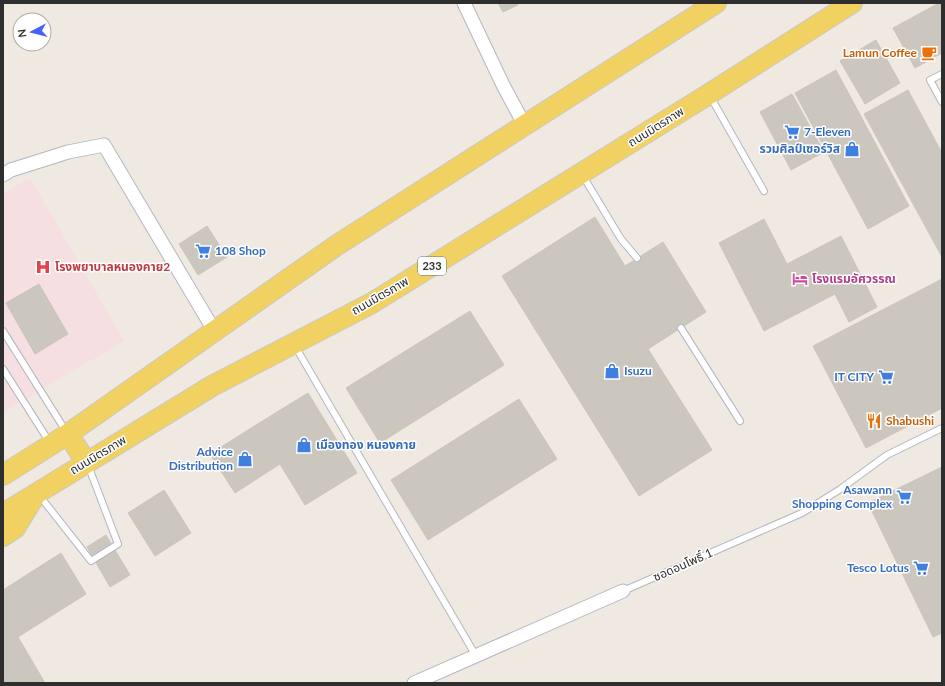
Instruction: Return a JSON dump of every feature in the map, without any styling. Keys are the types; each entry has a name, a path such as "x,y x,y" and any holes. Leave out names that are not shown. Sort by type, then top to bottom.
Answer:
{"main road":[{"path":"8,469 68,434 337,245 716,3"},
{"name":"ถนนมิตรภาพ","path":"3,514 212,386 372,303 709,94 852,3"},
{"path":"68,434 86,462"},
{"path":"51,444 68,473"},
{"path":"3,536 14,528 37,492"}],"street":[{"path":"464,3 503,85 525,126"},
{"path":"3,175 11,170 68,152 104,145 215,332"},
{"name":"ซอดอนโพธิ์ 1","path":"414,683 623,592"}],"lane":[{"path":"942,74 930,80 942,102"},
{"path":"709,94 764,191"},
{"path":"581,174 621,238 637,258"},
{"path":"681,328 740,421"},
{"path":"3,331 68,434"},
{"path":"294,343 476,656"},
{"path":"3,369 51,444"},
{"name":"ซอดอนโพธิ์ 1","path":"623,592 802,513 839,490 887,455 942,428"},
{"path":"37,492 91,561 96,558 118,544 86,462"}],"shaded area":[{"name":"โรงพยาบาลหนองคาย2","path":"30,178 124,341 3,412 3,194"}],"building":[{"path":"498,3 517,3 518,5 503,12"},
{"path":"939,3 942,3 942,53 915,68 893,28"},
{"path":"876,40 900,83 865,104 840,61"},
{"name":"รวมศิลป์เซอร์วิส","path":"836,70 909,206 868,229 795,93"},
{"path":"908,90 942,153 942,257 864,114"},
{"name":"7-Eleven","path":"792,94 824,152 791,170 760,112"},
{"name":"Isuzu","path":"595,217 625,266 663,242 706,312 648,349 712,450 639,496 502,276"},
{"name":"โรงแรมอัศวรรณ","path":"764,219 787,264 841,236 877,307 849,322 835,294 764,331 719,243"},
{"name":"108 Shop","path":"207,226 227,257 198,275 179,244"},
{"name":"IT CITY","path":"942,279 942,408 866,448 813,346"},
{"path":"39,284 68,334 35,354 6,303"},
{"path":"470,311 504,365 380,443 346,388"},
{"name":"เมืองทอง หนองคาย","path":"308,393 357,473 305,505 256,425"},
{"path":"519,399 557,459 428,540 391,480"},
{"name":"Advice Distribution","path":"256,425 280,464 235,493 210,454"},
{"name":"Tesco Lotus","path":"942,467 942,633 933,637 868,503"},
{"path":"164,490 191,533 155,556 128,513"},
{"path":"106,535 130,575 110,587 87,547"},
{"path":"61,553 86,594 18,637 45,683 3,683 3,590"}],"place":[{"name":"Lamun Coffee","path":"929,53"},
{"name":"7-Eleven","path":"792,132"},
{"name":"รวมศิลป์เซอร์วิส","path":"852,149"},
{"name":"108 Shop","path":"203,251"},
{"name":"โรงพยาบาลหนองคาย2","path":"43,267"},
{"name":"โรงแรมอัศวรรณ","path":"800,279"},
{"name":"Isuzu","path":"612,371"},
{"name":"IT CITY","path":"886,377"},
{"name":"Shabushi","path":"874,421"},
{"name":"เมืองทอง หนองคาย","path":"304,445"},
{"name":"Advice Distribution","path":"245,459"},
{"name":"Asawann Shopping Complex","path":"904,497"},
{"name":"Tesco Lotus","path":"921,568"}]}
